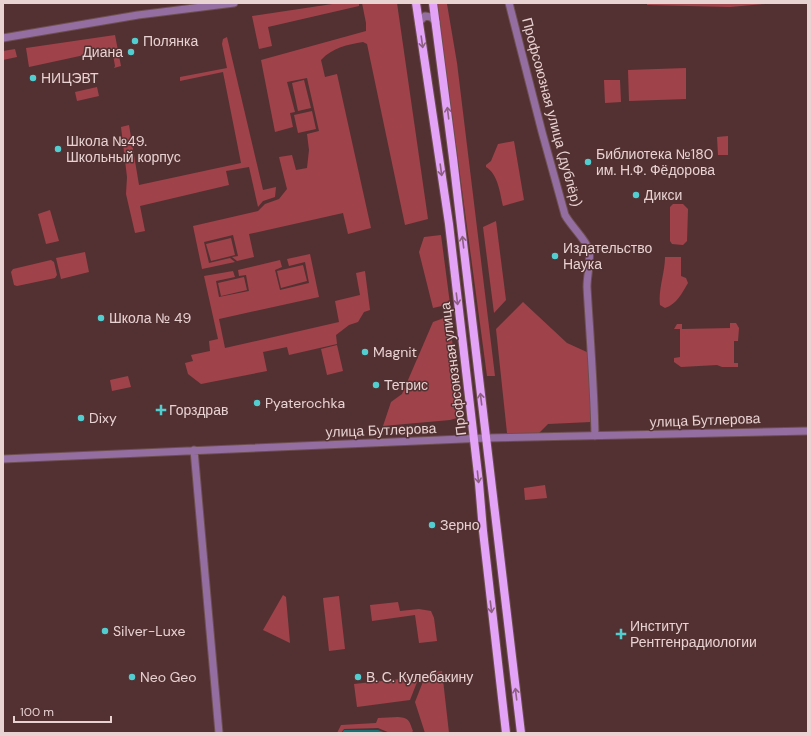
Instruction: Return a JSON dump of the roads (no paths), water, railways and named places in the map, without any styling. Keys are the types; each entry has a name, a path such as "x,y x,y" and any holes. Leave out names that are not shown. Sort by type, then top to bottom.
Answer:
{"main road":[{"name":"Профсоюзная улица","path":"416,3 447,210 474,438 506,733"},
{"name":"Профсоюзная улица","path":"433,3 520,733"}],"street":[{"path":"3,38 138,15 234,3"},
{"name":"Профсоюзная улица (дублёр)","path":"509,3 565,215 570,224 587,245 589,251 587,281 592,350 595,436"},
{"path":"419,24 425,16 431,16 436,22"},
{"name":"улица Бутлерова","path":"3,459 474,438 808,431"},
{"path":"194,450 219,733"}],"water":[{"path":"344,730 378,730 386,733 342,733"}],"place":[{"name":"Полянка","path":"135,41"},
{"name":"Диана","path":"131,52"},
{"name":"НИЦЭВТ","path":"33,78"},
{"name":"Школа №49. Школьный корпус","path":"58,149"},
{"name":"Библиотека №180 им. Н.Ф. Фёдорова","path":"588,162"},
{"name":"Дикси","path":"636,195"},
{"name":"Издательство Наука","path":"555,256"},
{"name":"Школа № 49","path":"101,318"},
{"name":"Magnit","path":"365,352"},
{"name":"Тетрис","path":"376,385"},
{"name":"Pyaterochka","path":"257,403"},
{"name":"Горздрав","path":"161,410"},
{"name":"Dixy","path":"81,418"},
{"name":"Зерно","path":"432,525"},
{"name":"Silver-Luxe","path":"105,631"},
{"name":"Институт Рентгенрадиологии","path":"621,634"},
{"name":"Neo Geo","path":"132,677"},
{"name":"В. С. Кулебакину","path":"358,677"}]}
